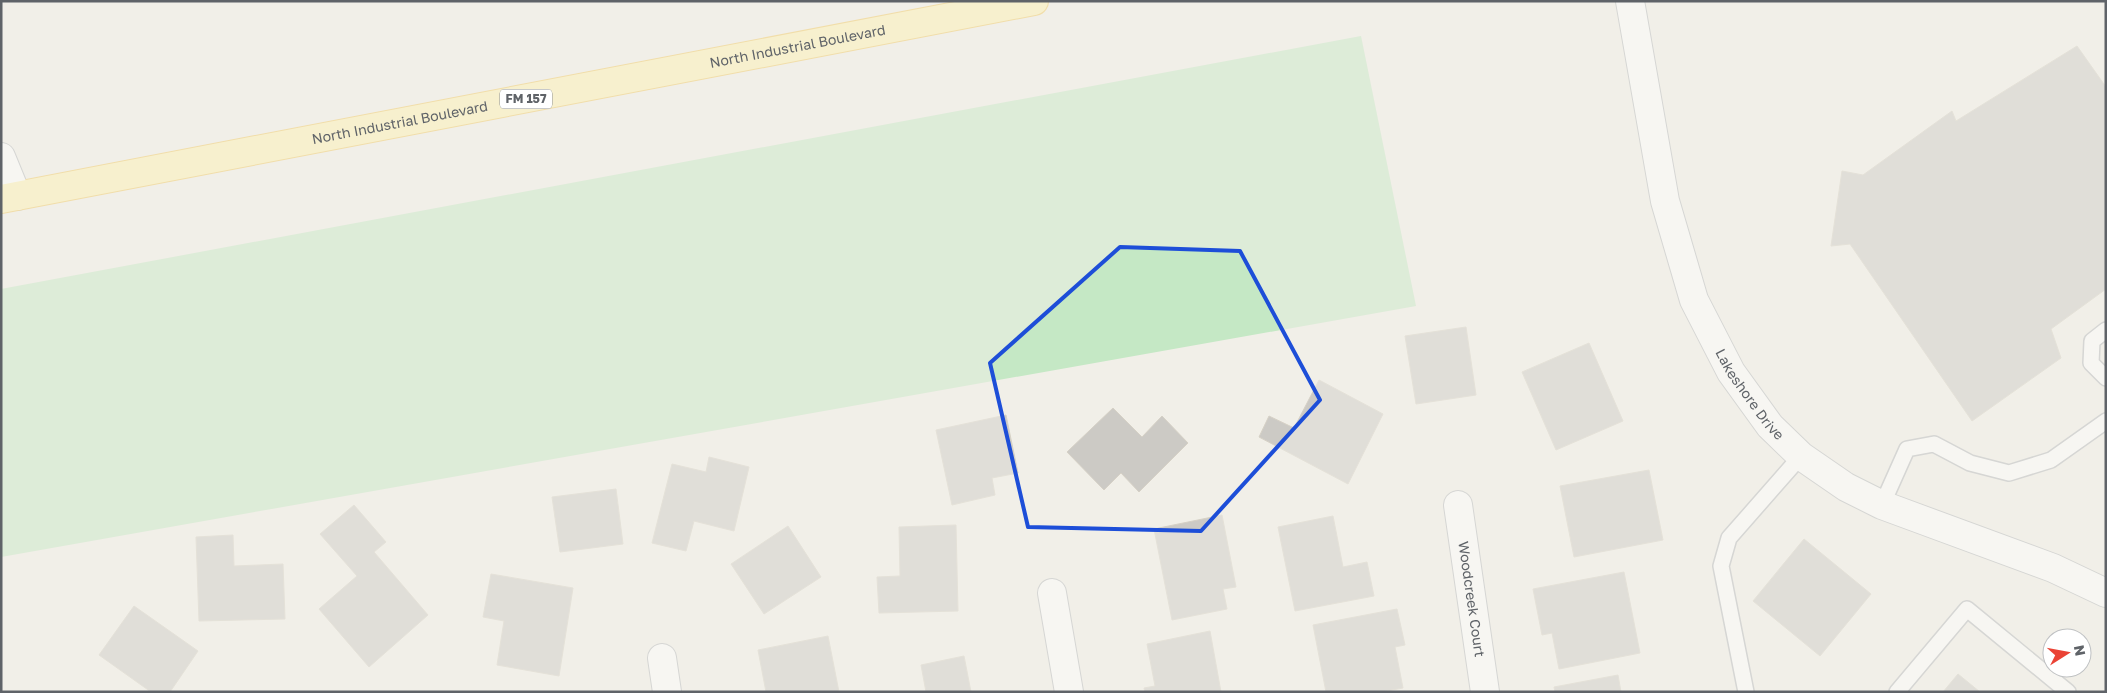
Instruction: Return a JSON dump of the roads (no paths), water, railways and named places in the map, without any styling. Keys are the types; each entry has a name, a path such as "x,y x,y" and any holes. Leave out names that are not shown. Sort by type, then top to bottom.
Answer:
{"main road":[{"name":"North Industrial Boulevard","path":"9,197 1034,1"}],"street":[{"name":"Lakeshore Drive","path":"1630,1 1665,201 1694,300 1731,372 1770,426 1801,456 1846,487 1882,505 2053,568 2106,593"},
{"path":"1,157 9,197"},
{"name":"Woodcreek Court","path":"1458,505 1485,692"},
{"path":"1052,593 1069,692"},
{"path":"662,658 667,692"}],"lane":[{"path":"2106,330 2092,341 2091,363 2106,378"},
{"path":"1882,505 1908,449 1934,444 1970,463 2009,473 2051,460 2106,421"},
{"path":"1746,692 1721,566 1730,538 1801,456"},
{"path":"1897,692 1967,609 2068,692"}]}
